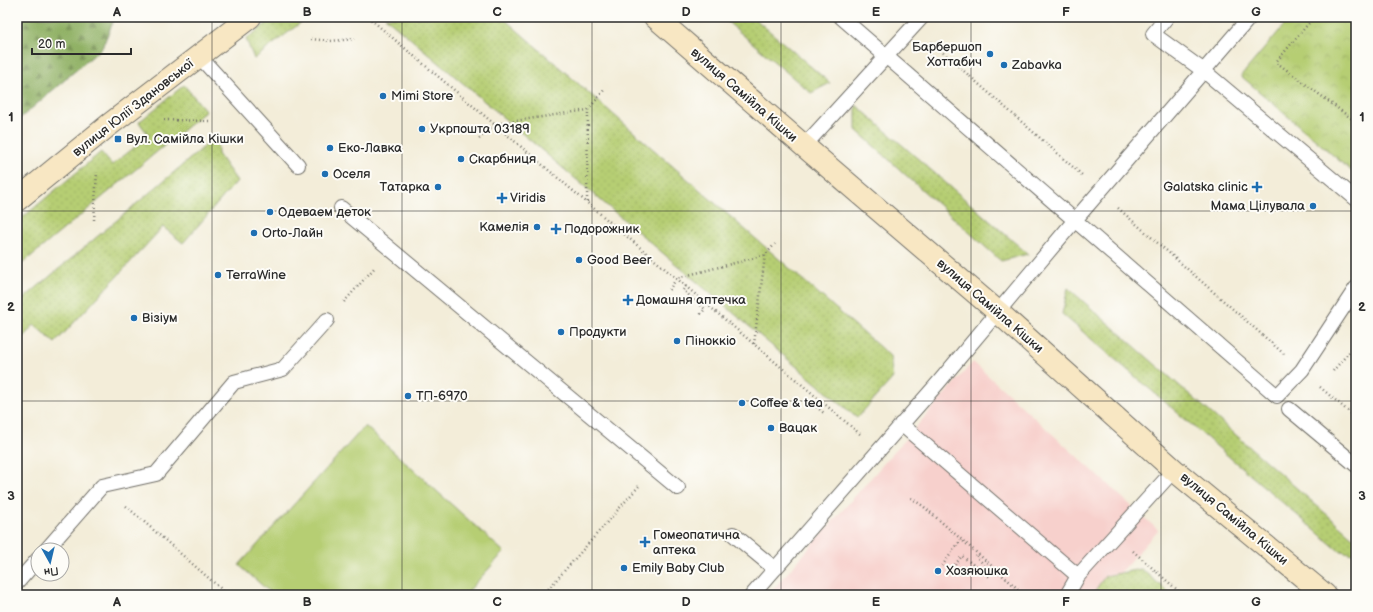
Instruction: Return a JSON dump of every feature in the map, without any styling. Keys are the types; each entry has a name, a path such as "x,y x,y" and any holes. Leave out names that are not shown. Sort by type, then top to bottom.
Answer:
{"street":[{"name":"вулиця Юлії Здановської","path":"17,200 109,125 250,17"},
{"name":"вулиця Самійла Кішки","path":"655,17 998,312 1174,470 1325,595"}],"lane":[{"path":"841,17 1277,396 1302,370 1356,288"},
{"path":"1167,17 1153,34 1204,71 1356,199"},
{"path":"752,595 998,312 1075,220 1250,17"},
{"path":"804,146 918,22"},
{"path":"199,56 298,165"},
{"path":"340,208 678,488"},
{"path":"53,542 102,486 156,474 234,382 283,369 327,320"},
{"path":"1289,409 1356,465"},
{"path":"901,424 1078,576"},
{"path":"1067,595 1078,576 1174,470"},
{"path":"734,534 775,569"},
{"path":"17,582 30,568"}],"path":[{"path":"368,17 879,450"},
{"path":"1314,17 1276,62 1356,122"},
{"path":"918,22 1100,191 1356,418"},
{"path":"311,39 330,41 355,39"},
{"path":"587,202 588,110 604,90"},
{"path":"479,139 495,124 588,110"},
{"path":"669,290 677,278 765,255 775,244"},
{"path":"327,320 391,250"},
{"path":"754,344 765,255"},
{"path":"686,286 683,290 705,310 700,314"},
{"path":"1330,374 1356,344"},
{"path":"807,399 825,414"},
{"path":"543,595 641,484"},
{"path":"102,486 226,594"},
{"path":"911,498 923,506 1025,595"},
{"path":"1114,535 1183,595"},
{"path":"942,566 962,540"},
{"path":"950,571 962,556 988,576 992,572 976,558 978,554"}],"shaded area":[{"path":"973,362 1158,530 1101,595 768,595"}],"green space":[{"path":"17,17 115,17 102,48 17,121"},
{"path":"275,17 308,17 254,59 246,39"},
{"path":"385,17 502,17 890,356 893,378 857,418"},
{"path":"722,17 753,17 830,83 811,93"},
{"path":"1291,17 1356,17 1356,175 1241,76"},
{"path":"184,85 206,111 17,268 17,222 101,152 112,165 149,136 139,122"},
{"path":"856,105 1028,254 1001,261 856,130"},
{"path":"217,136 218,154 237,181 183,243 163,227 55,343 34,325 17,344 17,304"},
{"path":"1068,288 1356,540 1356,555 1338,550 1062,314"},
{"path":"365,426 504,552 465,595 273,595 239,565"},
{"path":"1141,569 1172,595 1094,595 1094,592 1105,576"}],"place":[{"name":"Барбершоп Хоттабич","path":"990,54"},
{"name":"Zabavka","path":"1004,65"},
{"name":"Mimi Store","path":"383,96"},
{"name":"Укрпошта 03189","path":"422,129"},
{"name":"Вул. Самійла Кішки","path":"118,139"},
{"name":"Еко-Лавка","path":"330,148"},
{"name":"Скарбниця","path":"461,159"},
{"name":"Оселя","path":"325,174"},
{"name":"Татарка","path":"438,187"},
{"name":"Galatska clinic","path":"1257,187"},
{"name":"Viridis","path":"502,198"},
{"name":"Мама Цілувала","path":"1313,206"},
{"name":"Одеваем деток","path":"270,212"},
{"name":"Камелія","path":"537,227"},
{"name":"Подорожник","path":"556,229"},
{"name":"Orto-Лайн","path":"254,233"},
{"name":"Good Beer","path":"579,260"},
{"name":"TerraWine","path":"218,275"},
{"name":"Домашня аптечка","path":"628,300"},
{"name":"Візіум","path":"134,318"},
{"name":"Продукти","path":"561,332"},
{"name":"Піноккіо","path":"677,341"},
{"name":"ТП-6970","path":"408,396"},
{"name":"Coffee & tea","path":"742,403"},
{"name":"Вацак","path":"771,428"},
{"name":"Гомеопатична аптека","path":"645,542"},
{"name":"Emily Baby Club","path":"624,568"},
{"name":"Хозяюшка","path":"938,571"}]}
